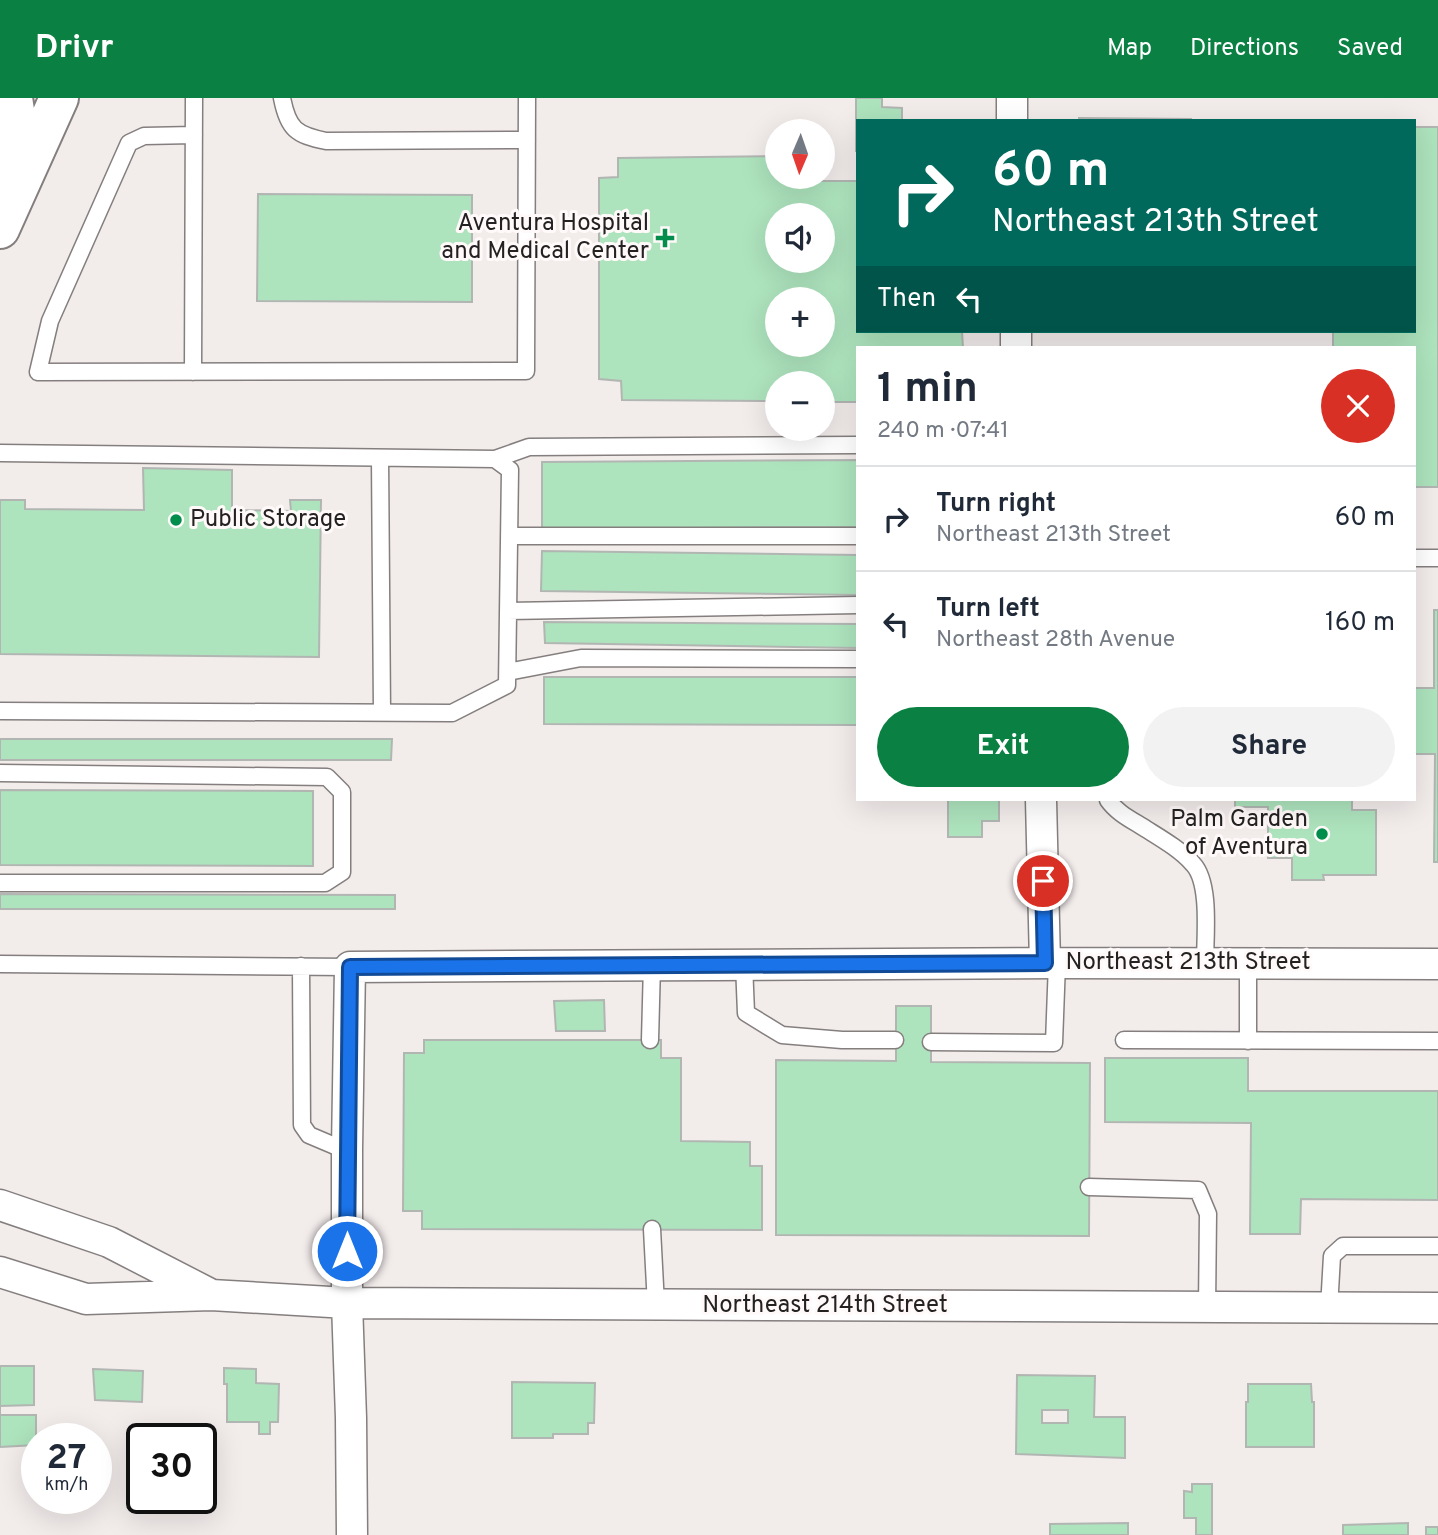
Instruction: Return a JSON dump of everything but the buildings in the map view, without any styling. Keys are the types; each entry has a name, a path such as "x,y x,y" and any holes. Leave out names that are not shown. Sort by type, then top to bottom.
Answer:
{"main road":[{"path":"4,219 17,124 13,98"},
{"path":"4,219 59,98"}],"street":[{"path":"1012,98 1012,119"},
{"path":"1041,801 1051,963"},
{"name":"Northeast 213th Street","path":"350,967 1438,964"},
{"path":"350,967 347,1303 352,1535"},
{"name":"Northeast 214th Street","path":"0,1205 109,1242 211,1295"},
{"name":"Northeast 214th Street","path":"0,1272 86,1299 211,1295 347,1303 1438,1308"}],"lane":[{"path":"193,372 194,98"},
{"path":"282,98 286,118 295,129 307,137 326,141 527,140"},
{"path":"194,135 144,136 129,143 50,321 38,372 526,371 527,98"},
{"path":"0,453 495,459 529,447 856,445"},
{"path":"380,458 382,712"},
{"path":"0,711 452,713 508,685 510,470 495,459"},
{"path":"509,536 856,536"},
{"path":"1416,558 1438,558"},
{"path":"508,611 856,605"},
{"path":"508,672 582,658 856,659"},
{"path":"0,774 327,777 342,792 342,872 326,883 0,883"},
{"path":"1109,801 1125,816 1195,866 1203,880 1205,896 1205,963"},
{"path":"931,1041 1054,1043 1051,963"},
{"path":"0,964 350,967"},
{"path":"744,964 746,1013 782,1035 842,1040 895,1040"},
{"path":"1248,964 1248,1041"},
{"path":"650,1040 652,965"},
{"path":"301,966 302,1125 309,1135 347,1149"},
{"path":"1124,1040 1438,1041"},
{"path":"1089,1187 1198,1191 1208,1214 1207,1308"},
{"path":"652,1229 656,1305"},
{"path":"1329,1308 1332,1255 1343,1246 1438,1246"}],"place":[{"name":"Aventura Hospital and Medical Center","path":"665,238"},
{"name":"Public Storage","path":"176,520"},
{"name":"Palm Garden of Aventura","path":"1322,834"}],"route":[{"path":"347,1251 350,967 1045,963 1043,881"}]}
